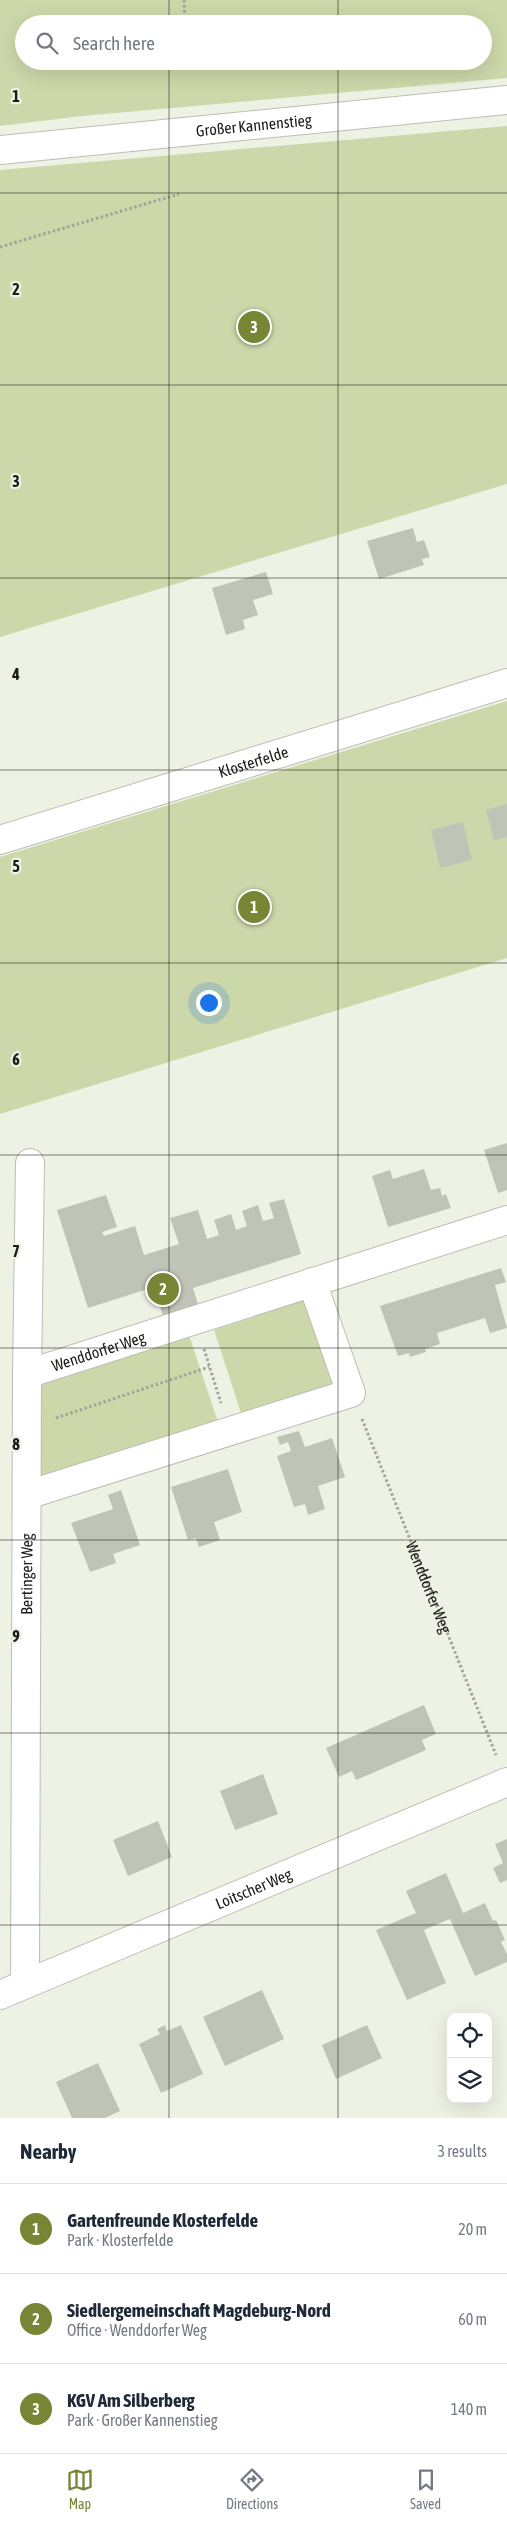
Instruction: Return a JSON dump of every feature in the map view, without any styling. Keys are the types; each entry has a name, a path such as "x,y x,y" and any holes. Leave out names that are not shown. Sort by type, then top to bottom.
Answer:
{"street":[{"name":"Großer Kannenstieg","path":"0,150 507,100"},
{"name":"Klosterfelde","path":"0,840 507,683"},
{"name":"Bertinger Weg","path":"25,1984 27,1374 30,1164"},
{"name":"Wenddorfer Weg","path":"27,1374 507,1220"},
{"path":"27,1495 351,1393 312,1282"},
{"name":"Loitscher Weg","path":"0,1995 507,1782"}],"path":[{"path":"184,0 185,15"},
{"path":"0,247 178,194"},
{"path":"194,1320 230,1431"},
{"path":"52,1420 209,1367"},
{"name":"Wenddorfer Weg","path":"351,1393 507,1782"}],"green space":[{"path":"0,0 507,0 507,78 82,116 0,126"},
{"path":"507,126 507,484 0,637 0,170"},
{"path":"507,701 507,958 0,1114 0,857"},
{"path":"308,1299 338,1387 243,1419 214,1330"},
{"path":"189,1335 220,1428 41,1487 40,1384"}],"building":[{"path":"413,528 417,542 424,540 430,557 422,559 424,565 379,579 367,541"},
{"path":"266,572 273,594 253,600 258,615 243,620 245,629 226,635 212,588"},
{"path":"507,804 507,837 494,840 486,810"},
{"path":"463,822 472,860 440,868 431,830"},
{"path":"507,1143 507,1190 498,1193 484,1150"},
{"path":"424,1169 431,1190 440,1188 442,1196 446,1194 451,1208 388,1227 372,1176 390,1170 393,1179"},
{"path":"106,1195 117,1227 102,1232 104,1236 135,1226 144,1255 179,1244 170,1218 198,1210 207,1239 219,1235 214,1220 231,1214 236,1230 247,1226 242,1211 258,1205 263,1221 274,1218 269,1203 284,1199 301,1254 193,1288 198,1304 163,1316 154,1287 88,1308 57,1210"},
{"path":"501,1268 506,1282 495,1285 507,1328 490,1333 485,1318 437,1333 440,1344 425,1349 426,1352 410,1357 409,1353 398,1356 380,1306"},
{"path":"299,1431 305,1447 332,1438 345,1477 318,1486 325,1509 308,1515 305,1504 294,1507 277,1456 291,1451 288,1442 280,1445 277,1437"},
{"path":"228,1469 242,1512 214,1522 220,1540 199,1547 196,1538 188,1540 171,1487"},
{"path":"121,1490 140,1545 113,1554 116,1563 90,1572 71,1523 113,1509 108,1495"},
{"path":"424,1705 436,1734 422,1740 426,1750 356,1780 352,1771 339,1777 326,1748"},
{"path":"263,1774 278,1814 235,1830 220,1791"},
{"path":"158,1821 172,1857 128,1876 113,1840"},
{"path":"507,1839 507,1880 500,1883 493,1868 503,1863 495,1844"},
{"path":"446,1873 463,1913 485,1903 493,1921 496,1920 505,1940 501,1942 507,1954 507,1962 475,1976 450,1919 424,1930 446,1983 407,2000 376,1930 416,1913 406,1891"},
{"path":"262,1990 284,2039 225,2066 203,2017"},
{"path":"165,2025 167,2031 181,2025 203,2074 161,2093 139,2044 160,2034 157,2029"},
{"path":"367,2025 382,2058 336,2079 322,2045"},
{"path":"98,2063 120,2111 105,2118 72,2118 56,2082"}],"place":[{"name":"KGV Am Silberberg","path":"254,327"},
{"name":"Gartenfreunde Klosterfelde","path":"254,907"},
{"name":"Siedlergemeinschaft Magdeburg-Nord","path":"163,1289"}]}
